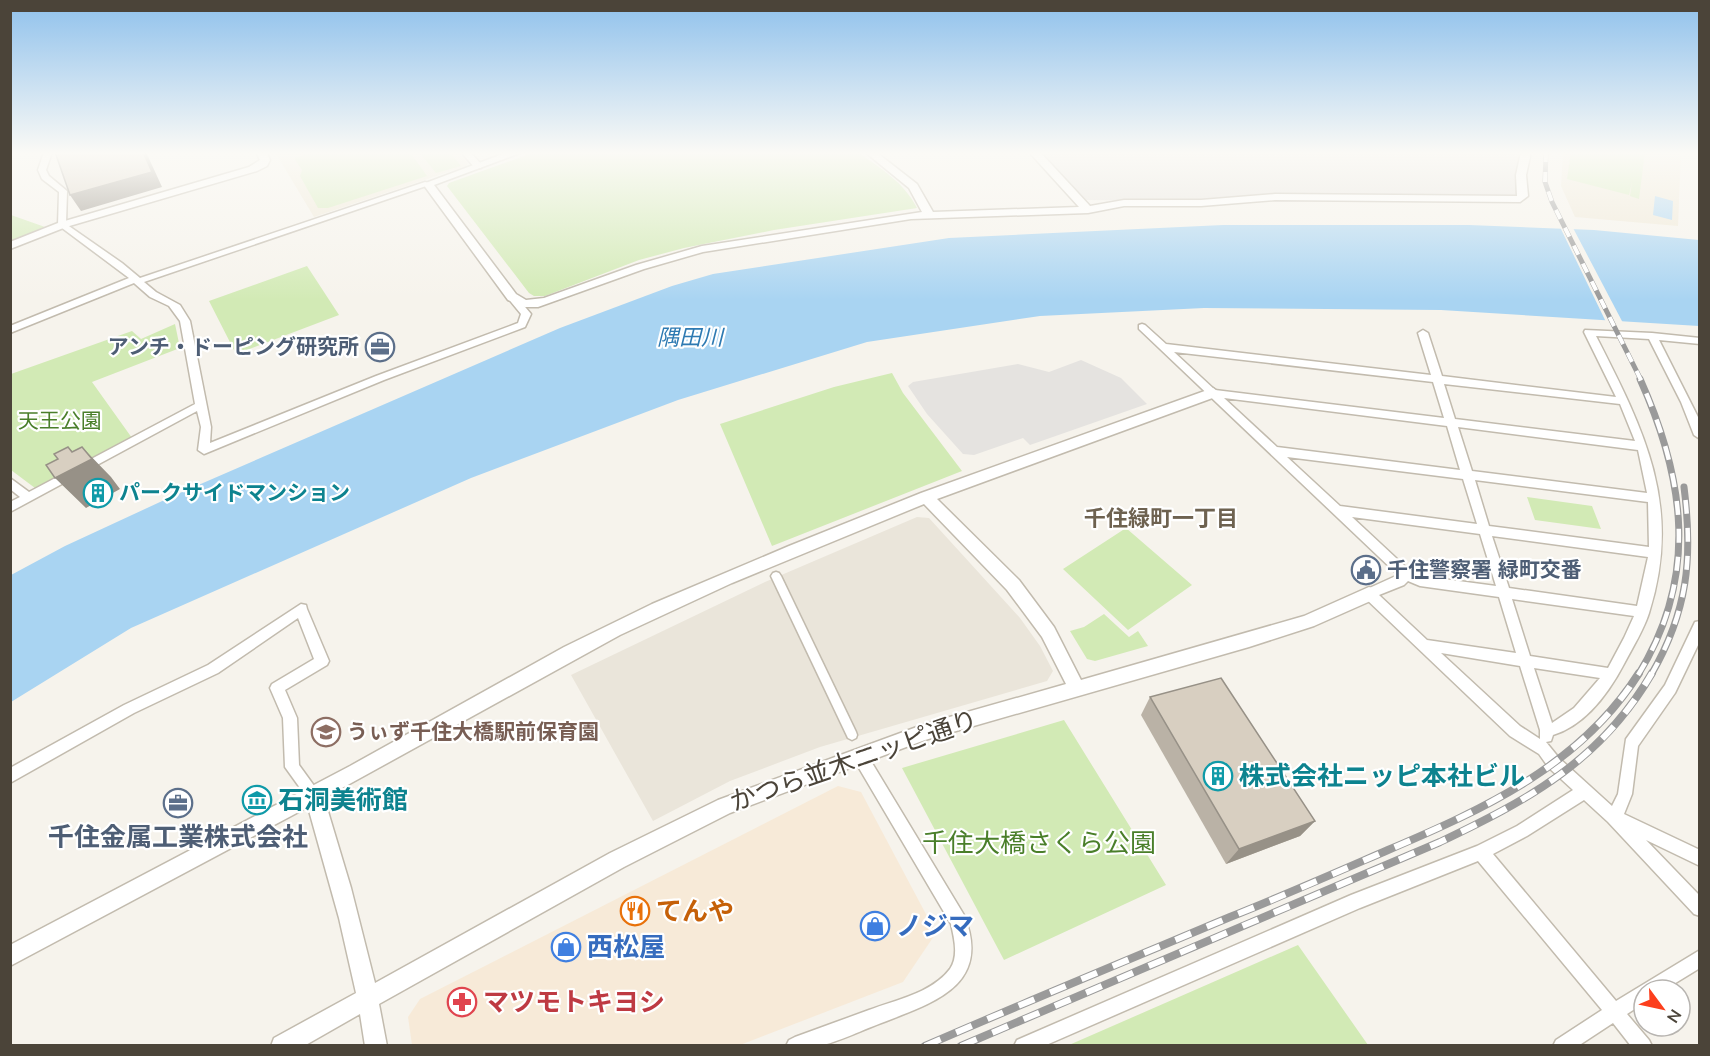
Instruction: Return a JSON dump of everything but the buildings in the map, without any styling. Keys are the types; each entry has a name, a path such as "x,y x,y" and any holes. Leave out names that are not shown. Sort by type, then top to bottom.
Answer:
{"street":[{"path":"62,225 63,201"},
{"path":"10,246 62,225 143,201"},
{"path":"10,330 138,280 376,201"},
{"path":"62,225 138,280 147,291 175,304 179,309 185,321 206,427 204,450 380,378 522,324 526,314 441,201"},
{"path":"921,201 929,215"},
{"path":"1080,201 1088,210"},
{"path":"512,297 527,304 540,304 640,267 702,249 830,228 929,215 1088,210 1112,204 1222,201"},
{"path":"1142,327 1406,575 1420,581 1643,612"},
{"path":"1547,730 1565,724 1591,699 1611,674 1629,644 1643,612 1651,588 1655,553 1657,522 1649,470 1622,401 1589,332 1700,340"},
{"path":"1423,333 1547,730 1544,749"},
{"path":"1652,336 1700,435"},
{"path":"1164,347 1622,401"},
{"path":"10,956 313,794 540,669 657,610 926,497 1213,393 1641,446"},
{"path":"1686,402 1700,404"},
{"path":"10,508 201,406"},
{"path":"1272,451 1653,498"},
{"path":"10,482 31,497"},
{"path":"926,497 993,563 1019,593 1048,632 1077,689"},
{"path":"1336,510 1655,553"},
{"path":"1406,575 1400,581 1369,594 1515,731 1544,749 1554,763 1613,816 1700,908"},
{"path":"776,576 852,735"},
{"name":"かつら並木ニッピ通り","path":"282,1046 617,860 725,806 861,758 925,732 1249,640 1308,621 1369,594"},
{"path":"10,776 129,709 213,669 301,609 322,661 277,688 290,718 292,767 313,794 353,927 376,1046"},
{"path":"1613,816 1621,806 1625,794 1631,744 1670,689 1699,631"},
{"path":"1425,645 1611,674"},
{"path":"795,1046 927,997 945,988 957,974 963,960 964,940 958,921 861,758"},
{"path":"1023,1045 1357,902 1481,852 1522,831 1585,791"},
{"path":"1613,816 1700,858"},
{"path":"1481,852 1643,1046"},
{"path":"1668,978 1700,958"},
{"path":"1562,1046 1632,1001"}],"shaded area":[{"path":"305,201 361,201 314,217"},
{"path":"1568,201 1679,201 1678,226 1575,217"},
{"path":"1081,360 1121,378 1147,404 1030,445 1023,438 974,455 963,454 927,414 908,386 913,382 1018,364 1049,372"},
{"path":"917,517 929,518 1020,618 1040,646 1053,671 1047,681 820,747 730,781 653,821 571,675 765,582"},
{"path":"838,786 861,792 936,933 903,982 740,1045 412,1045 408,1017 420,999"}],"green space":[{"path":"314,201 349,201 328,208 318,208"},
{"path":"459,201 913,201 917,208 774,230 684,248 639,260 545,296 534,296 529,293"},
{"path":"11,215 45,227 11,241"},
{"path":"307,266 339,315 236,354 209,301"},
{"name":"天王公園","path":"175,324 180,348 92,382 132,438 44,487 35,488 11,470 11,374 132,331 141,339"},
{"path":"892,373 903,393 962,471 772,546 720,424 834,387"},
{"path":"1527,497 1592,506 1601,529 1535,520"},
{"path":"1126,528 1192,585 1128,630 1063,569"},
{"path":"1104,614 1129,637 1138,631 1148,646 1095,661 1087,659 1070,631 1084,627"},
{"name":"千住大橋さくら公園","path":"1064,720 1166,885 1004,960 902,768"},
{"path":"1298,945 1368,1045 1069,1045"}],"water":[{"path":"1654,201 1673,201 1672,220 1653,215"},
{"name":"隅田川","path":"1223,225 1469,225 1594,230 1699,240 1699,326 1441,310 1204,308 1040,316 867,342 678,400 471,478 131,628 11,702 11,575 65,546 173,496 560,328 672,286 713,274 949,238"}],"pier":[{"path":"1559,225 1572,226 1623,323 1606,322"}],"railway":[{"path":"1552,201 1641,380"},
{"path":"1638,675 1657,638 1670,601 1677,565 1679,528 1675,491 1667,454 1640,379"},
{"path":"1652,673 1673,629 1685,584 1688,537 1684,487"},
{"path":"925,1046 1329,876 1460,818 1528,781 1559,759 1589,734 1616,705 1639,673"},
{"path":"961,1046 1440,842 1503,810 1560,775 1586,754 1610,731 1632,704 1652,673"}],"place":[{"name":"アンチ・ドーピング研究所","path":"380,347"},
{"name":"パークサイドマンション","path":"98,493"},
{"name":"千住警察署 緑町交番","path":"1366,570"},
{"name":"うぃず千住大橋駅前保育園","path":"326,732"},
{"name":"株式会社ニッピ本社ビル","path":"1218,776"},
{"name":"石洞美術館","path":"257,800"},
{"name":"千住金属工業株式会社","path":"178,803"},
{"name":"てんや","path":"635,911"},
{"name":"ノジマ","path":"875,926"},
{"name":"西松屋","path":"566,947"},
{"name":"マツモトキヨシ","path":"462,1002"}],"district":[{"name":"千住緑町一丁目","path":"1161,519"}]}
